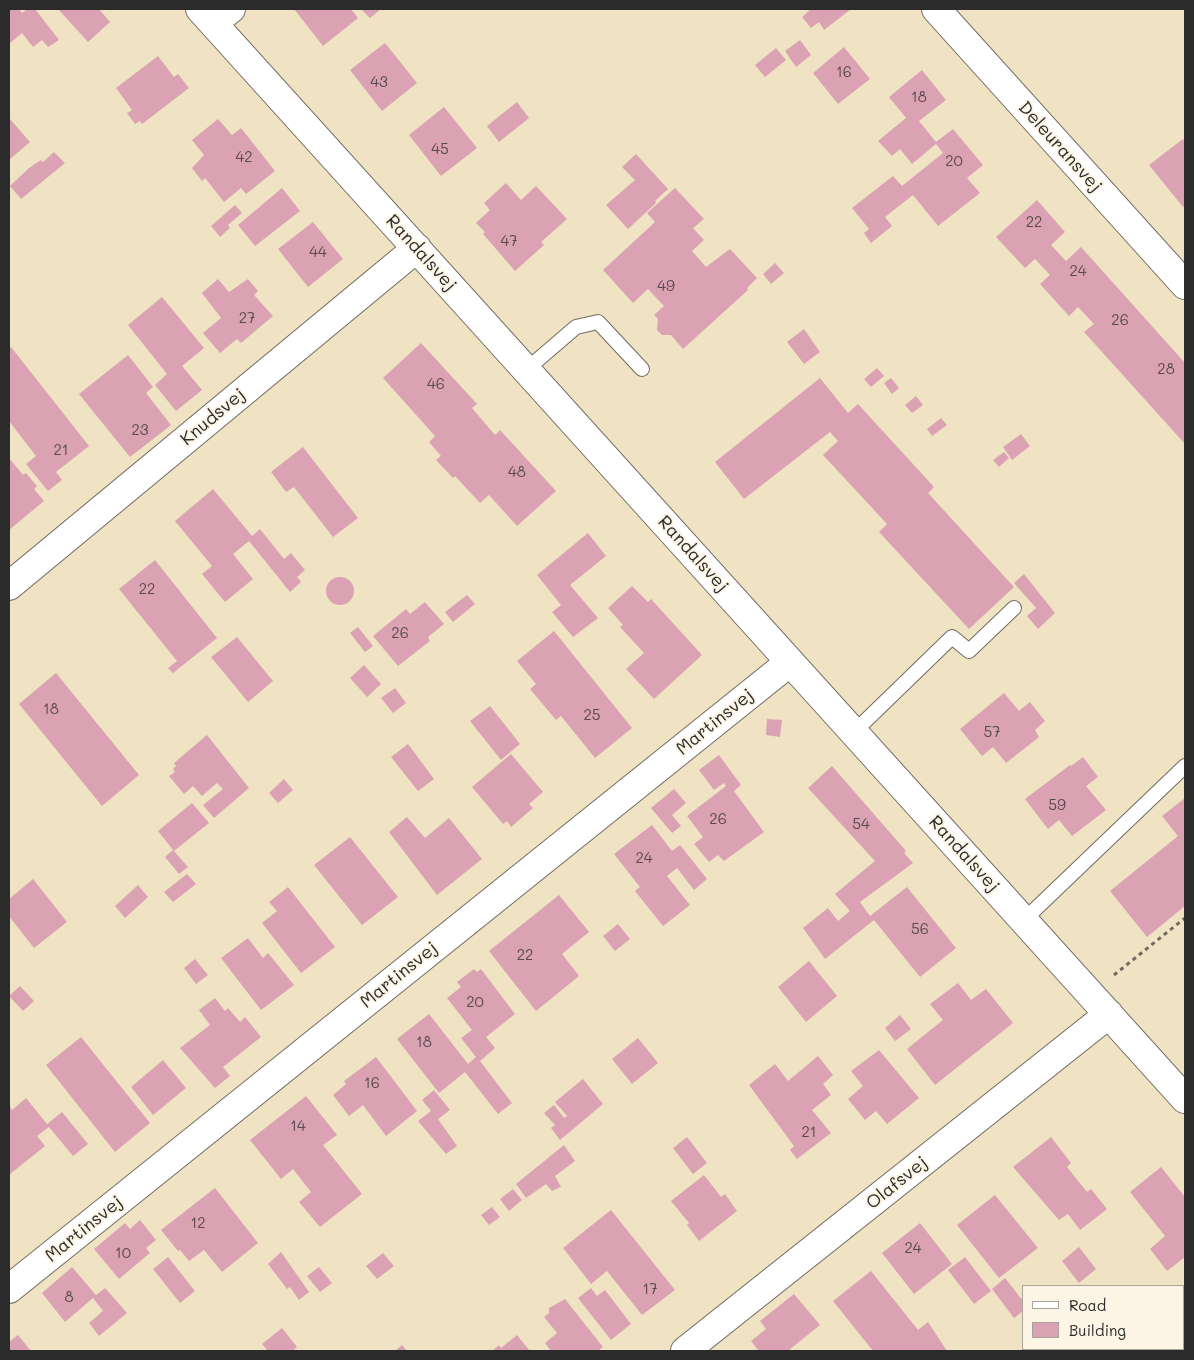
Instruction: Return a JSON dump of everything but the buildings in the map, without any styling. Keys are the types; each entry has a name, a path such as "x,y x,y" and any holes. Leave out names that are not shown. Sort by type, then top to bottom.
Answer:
{"street":[{"name":"Deleuransvej","path":"936,9 1180,268"},
{"name":"Randalsvej","path":"215,14 416,248 526,370 1109,1014 1180,1082"},
{"name":"Knudsvej","path":"9,586 416,248"},
{"name":"Martinsvej","path":"9,1289 790,662"},
{"name":"Olafsvej","path":"685,1351 1109,1014"}],"lane":[{"path":"526,370 576,327 598,322 642,369"},
{"path":"854,732 952,637 969,652 1014,608"},
{"path":"1024,920 1185,766"}],"path":[{"path":"1091,994 1185,918"}]}
